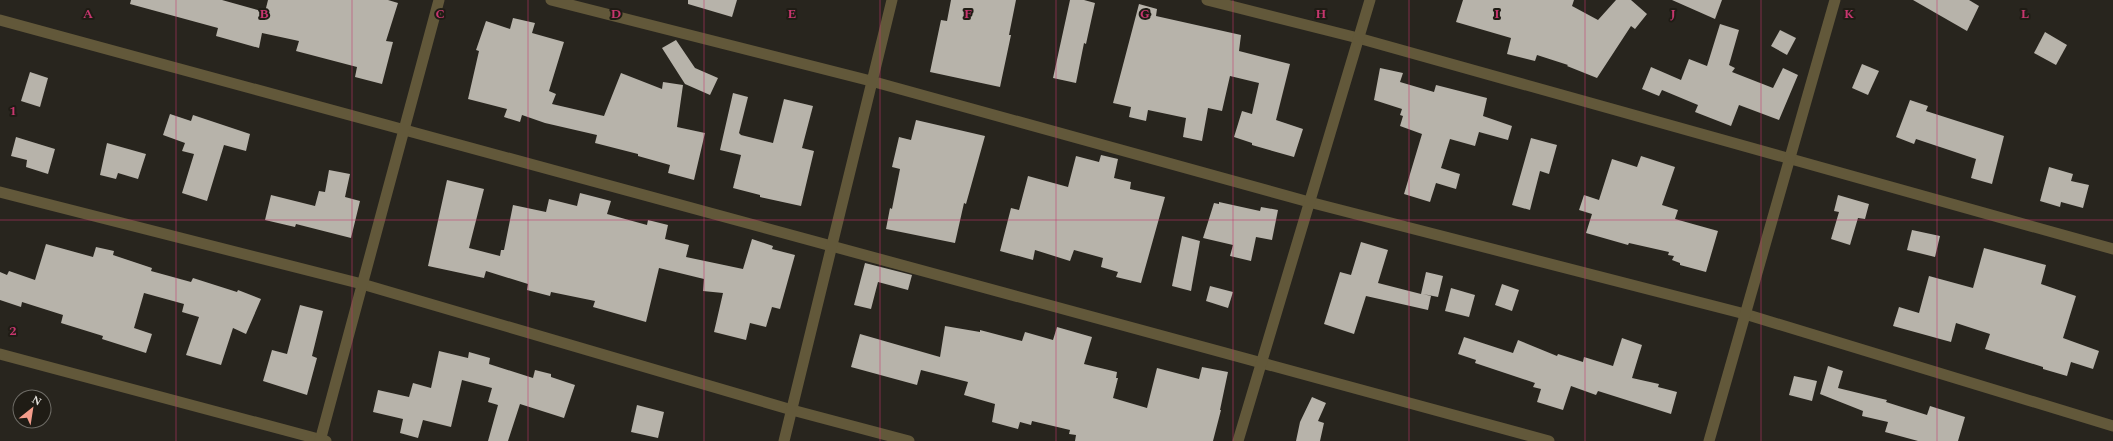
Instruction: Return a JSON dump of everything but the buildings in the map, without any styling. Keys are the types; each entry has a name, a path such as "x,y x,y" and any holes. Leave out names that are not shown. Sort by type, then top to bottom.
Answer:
{"street":[{"path":"0,354 322,440 362,284 439,0"},
{"path":"551,0 872,81 1309,202 1745,314 2113,426"},
{"path":"784,441 833,247 892,0"},
{"path":"1207,0 1358,38 2113,249"},
{"path":"1238,441 1370,0"},
{"path":"1709,441 1835,0"},
{"path":"0,20 1261,364 1549,441"},
{"path":"0,192 362,284 792,410 909,441"}]}
